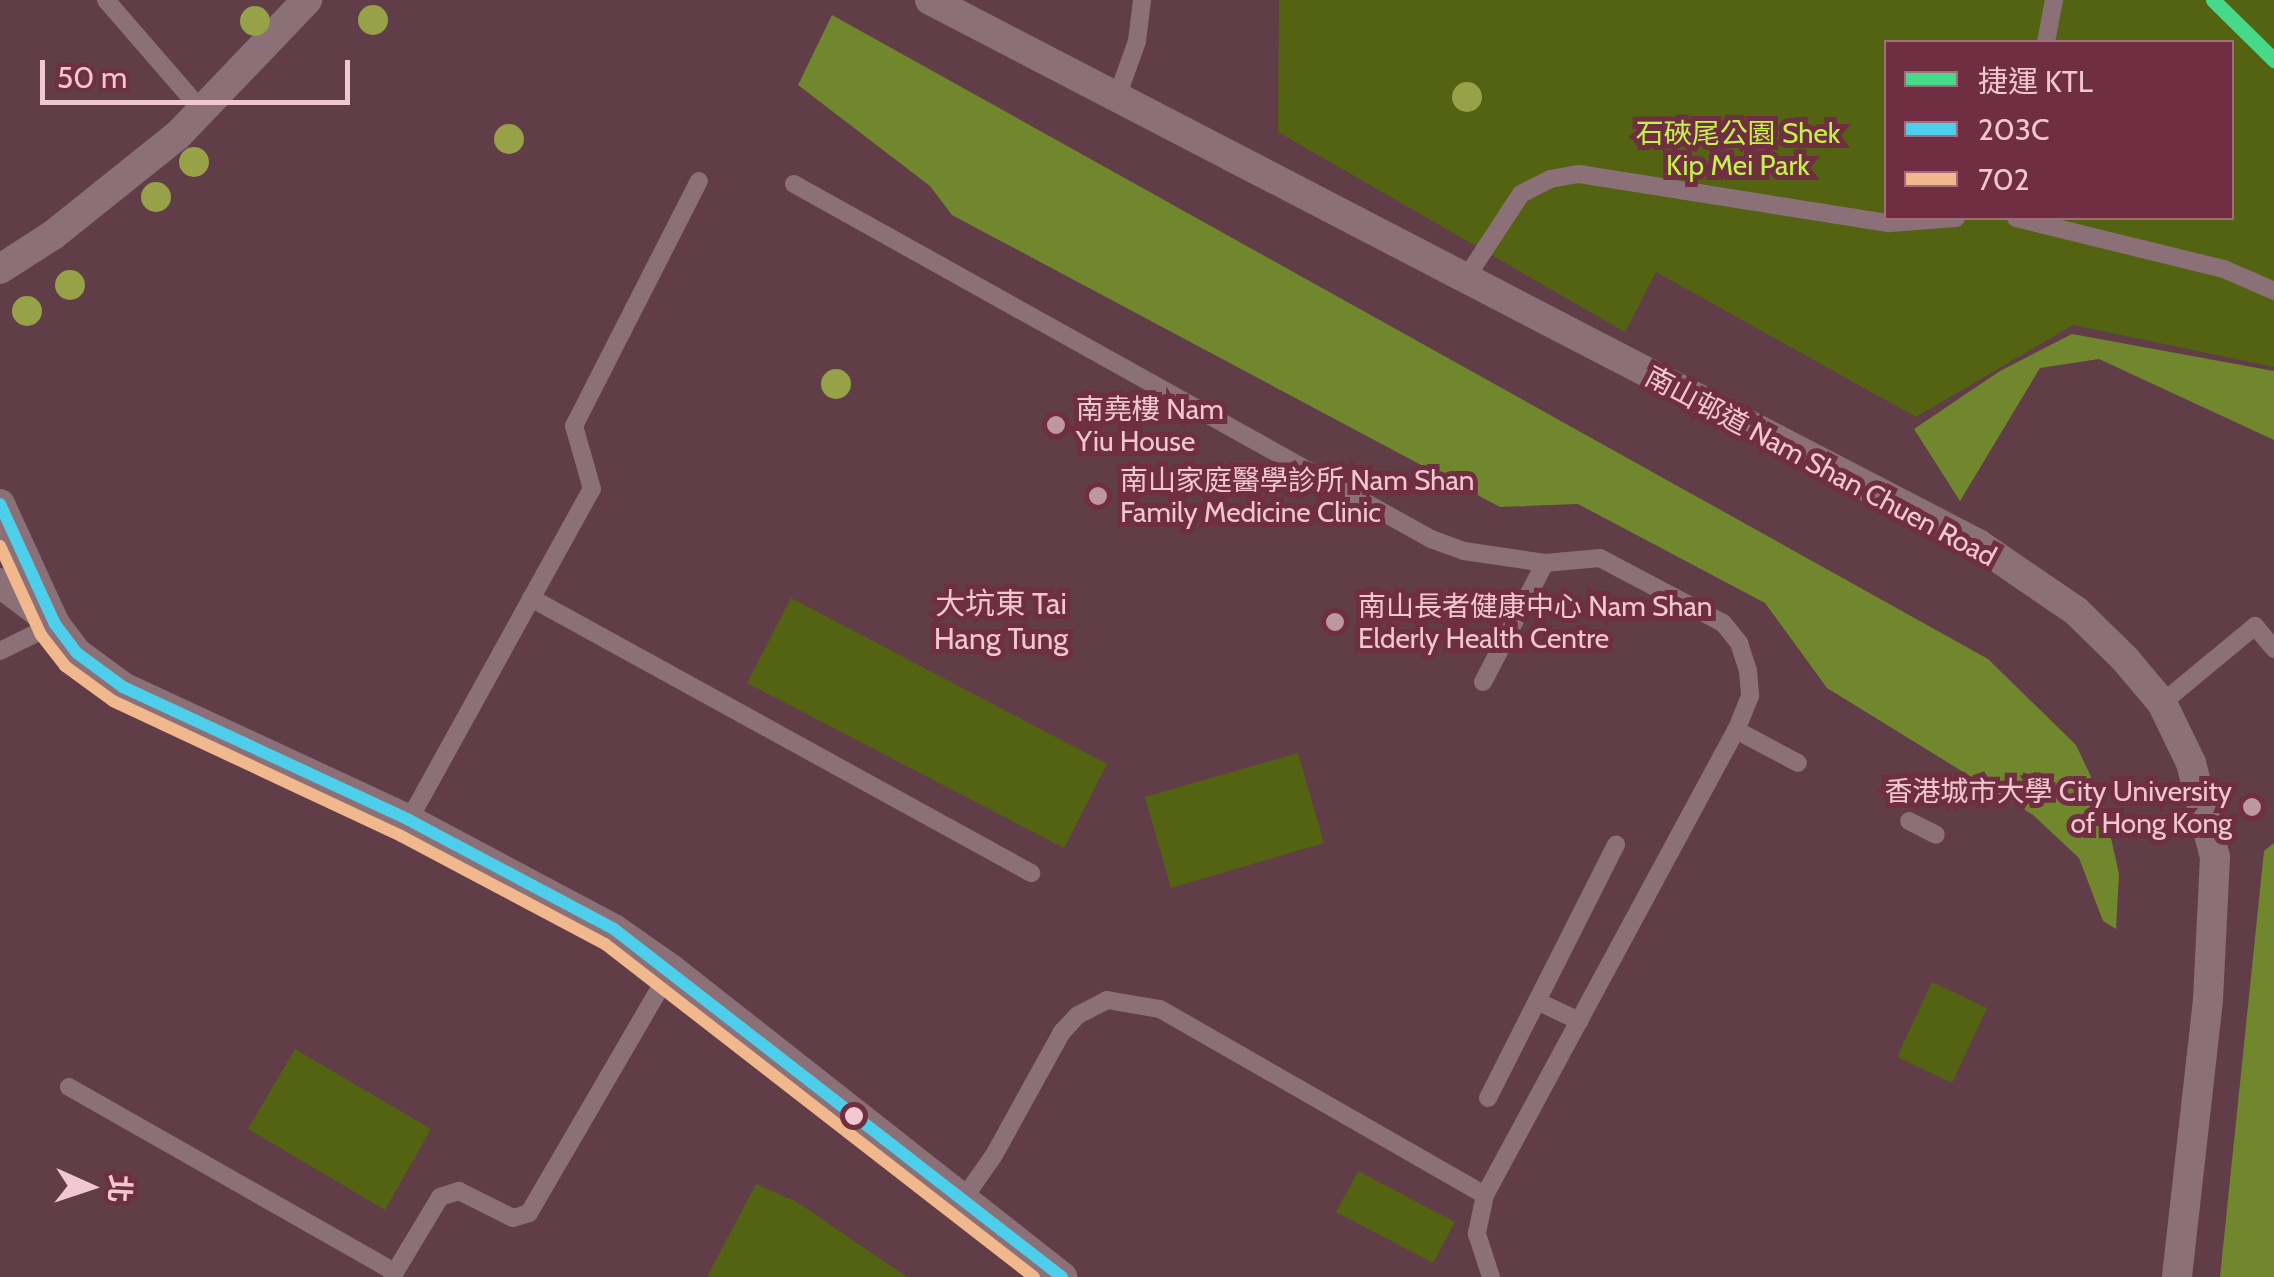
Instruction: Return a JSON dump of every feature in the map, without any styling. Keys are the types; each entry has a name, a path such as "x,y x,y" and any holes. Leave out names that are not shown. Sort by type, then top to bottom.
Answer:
{"street":[{"path":"0,270 136,172 202,111 307,0"},
{"name":"南山邨道 Nam Shan Chuen Road","path":"930,0 965,8 1116,100 1978,544 2076,611 2162,703 2191,763 2215,858 2208,1000 2177,1277"},
{"path":"0,504 54,624 77,653 123,687 409,820 614,929 671,969 1062,1277"},
{"path":"0,583 54,624"}],"lane":[{"path":"106,0 202,111"},
{"path":"1116,100 1137,41 1142,0"},
{"path":"2046,40 2054,0"},
{"path":"1464,281 1522,194 1550,178 1579,174 1890,223 1930,220"},
{"path":"409,820 592,489 574,426 700,181"},
{"path":"794,184 1431,539 1464,551 1545,562 1600,558 1723,623 1739,643 1748,671 1750,696 1736,730 1485,1194 1476,1234 1491,1277"},
{"path":"2024,220 2224,269 2274,291"},
{"path":"1483,682 1545,562"},
{"path":"532,598 1031,873"},
{"path":"0,651 54,624"},
{"path":"2162,703 2255,626 2274,649"},
{"path":"1736,730 1798,764"},
{"path":"1909,821 1936,834"},
{"path":"1488,1098 1616,844"},
{"path":"70,1087 394,1274 440,1196 459,1190 513,1218 529,1213 671,969"},
{"path":"964,1198 994,1155 1062,1032 1078,1015 1106,1000 1160,1009 1485,1194"},
{"path":"1538,1001 1579,1021"}],"green space":[{"name":"石硤尾公園 Shek Kip Mei Park","path":"1279,0 2274,0 2274,367 2073,325 1916,417 1656,272 1625,332 1278,132"},
{"path":"832,15 1988,659 2076,745 2103,802 2119,874 2116,929 2103,921 2079,858 2033,815 1827,688 1765,603 1578,504 1500,507 952,215 930,186 798,85"},
{"path":"2072,334 2274,371 2274,440 2099,359 2040,368 1960,501 1914,429 2000,371"},
{"path":"791,598 1107,764 1064,848 747,683"},
{"path":"1298,753 1324,843 1171,888 1145,797"},
{"path":"2274,843 2274,1277 2220,1277 2264,851"},
{"path":"1932,982 1987,1008 1952,1083 1897,1057"},
{"path":"295,1049 431,1129 385,1210 248,1129"},
{"path":"1358,1171 1455,1222 1433,1263 1336,1212"},
{"path":"756,1184 797,1202 907,1277 707,1277"}],"metro line":[{"name":"KTL","path":"2213,0 2274,60"}],"transit line":[{"name":"203C","path":"0,504 55,624 77,653 123,687 409,820 614,929 1062,1277"},
{"name":"702","path":"0,546 41,635 65,666 113,701 401,836 605,944 1034,1277"}],"place":[{"name":"南堯樓 Nam Yiu House","path":"1056,425"},
{"name":"南山家庭醫學診所 Nam Shan Family Medicine Clinic","path":"1098,496"},
{"name":"南山長者健康中心 Nam Shan Elderly Health Centre","path":"1335,622"},
{"name":"香港城市大學 City University of Hong Kong","path":"2252,807"}],"district":[{"name":"大坑東 Tai Hang Tung","path":"1001,621"}]}
